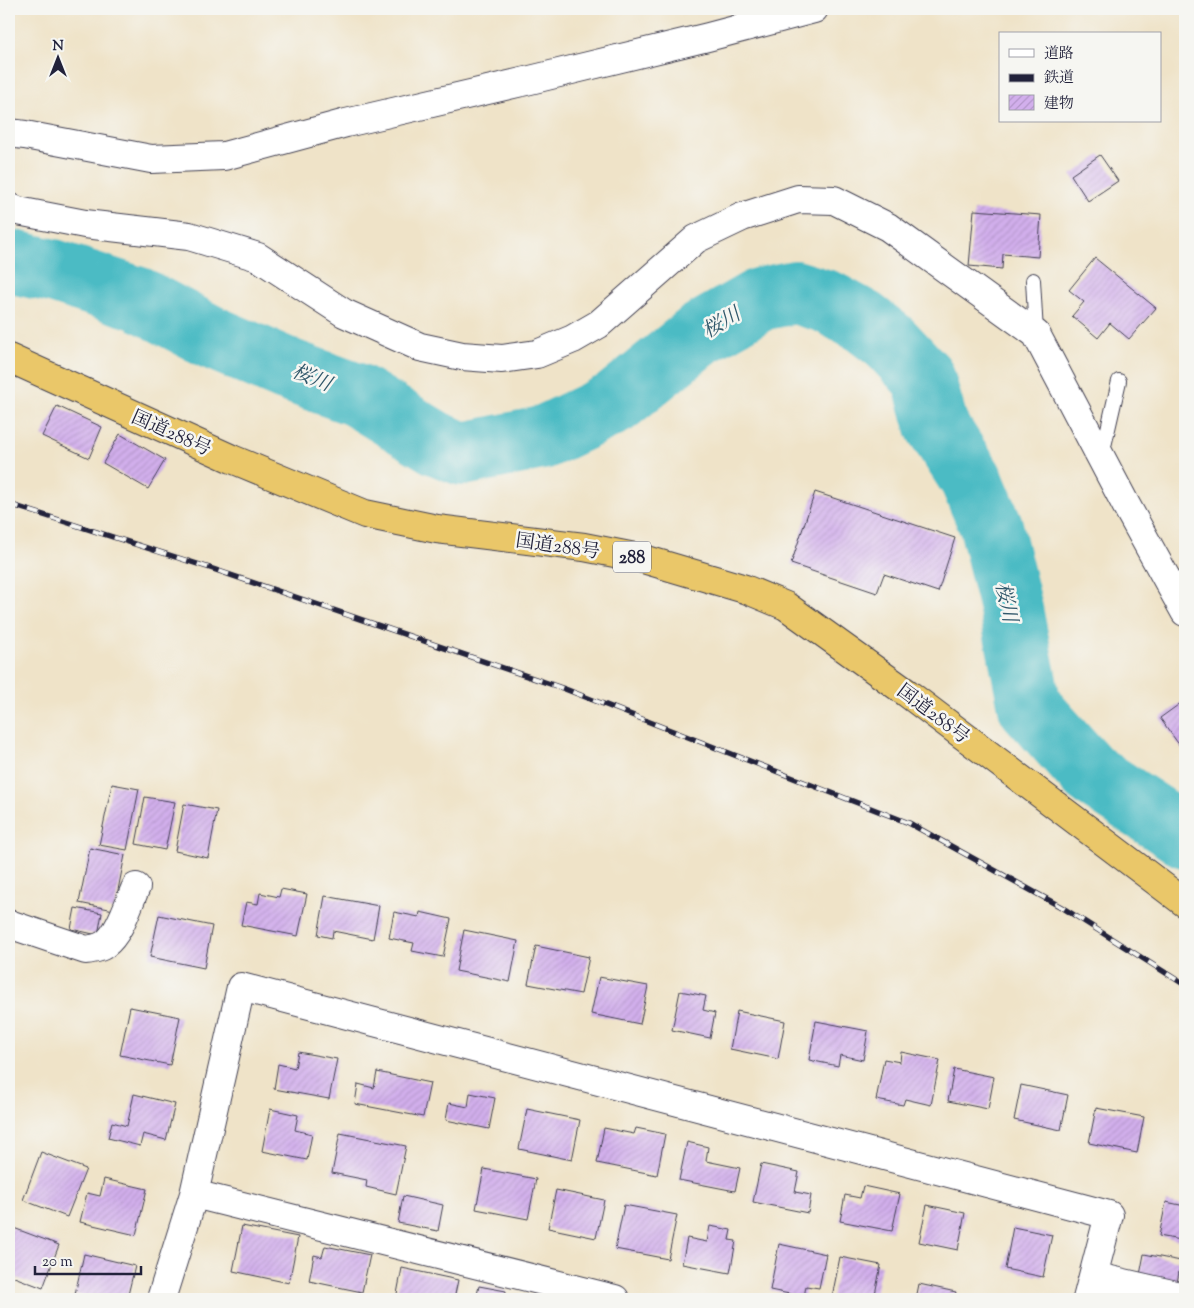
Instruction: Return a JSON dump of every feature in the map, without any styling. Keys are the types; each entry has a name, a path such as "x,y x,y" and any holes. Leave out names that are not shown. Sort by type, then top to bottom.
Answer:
{"highway":[{"name":"国道288号","path":"9,358 232,459 364,514 437,529 584,547 640,558 745,589 786,606 907,693 1185,903"}],"street":[{"path":"9,133 151,159 224,156 346,123 526,82 814,9"},
{"path":"9,207 18,211 85,224 189,236 258,257 344,313 420,347 462,356 502,359 537,354 573,339 599,324 696,239 742,217 798,199 834,200 888,227 1036,334 1185,612"},
{"path":"9,924 86,950 97,948 105,945 115,933 136,888"},
{"path":"161,1299 194,1194 241,987 1109,1215 1090,1288 1185,1297"},
{"path":"194,1194 615,1299"}],"lane":[{"path":"1033,280 1036,334"},
{"path":"1101,458 1119,381"}],"building":[{"path":"1100,155 1118,181 1088,201 1071,175"},
{"path":"974,210 1041,215 1038,257 1003,254 1002,269 969,266"},
{"path":"1095,258 1156,308 1129,339 1110,323 1098,338 1072,316 1084,302 1069,290"},
{"path":"57,406 102,427 89,458 42,436"},
{"path":"120,434 165,460 148,489 103,463"},
{"path":"815,492 955,538 938,592 884,574 877,593 791,564"},
{"path":"1185,700 1185,753 1160,718"},
{"path":"112,784 139,789 127,850 99,845"},
{"path":"145,797 175,802 165,850 136,844"},
{"path":"184,804 217,810 208,858 175,851"},
{"path":"90,848 125,855 114,910 79,903"},
{"path":"281,889 307,894 298,936 241,925 246,902 258,904 260,893 279,897"},
{"path":"325,896 379,906 373,939 333,931 332,938 318,935"},
{"path":"75,908 102,913 98,935 71,929"},
{"path":"394,912 419,917 420,912 451,919 443,957 412,951 414,943 389,938"},
{"path":"159,915 212,926 204,968 150,957"},
{"path":"464,930 518,941 510,982 456,971"},
{"path":"536,946 589,957 581,994 528,984"},
{"path":"599,977 648,986 640,1024 591,1014"},
{"path":"680,991 706,996 703,1010 715,1013 710,1038 672,1030"},
{"path":"130,1007 180,1017 170,1065 120,1055"},
{"path":"737,1011 785,1021 778,1059 730,1049"},
{"path":"816,1021 868,1031 863,1060 840,1055 838,1066 809,1060"},
{"path":"298,1052 337,1059 329,1099 274,1089 278,1064 295,1068"},
{"path":"901,1052 940,1060 931,1105 905,1099 903,1105 876,1100 884,1059 900,1062"},
{"path":"954,1069 994,1077 988,1109 948,1101"},
{"path":"377,1072 430,1083 423,1117 355,1104 358,1084 374,1088"},
{"path":"1021,1085 1068,1095 1061,1130 1014,1120"},
{"path":"470,1093 495,1098 489,1129 446,1120 449,1103 468,1107"},
{"path":"134,1094 175,1104 166,1140 143,1134 140,1146 108,1138 112,1122 127,1126"},
{"path":"1096,1108 1144,1117 1137,1153 1089,1143"},
{"path":"270,1109 298,1115 295,1130 312,1134 307,1160 262,1151"},
{"path":"527,1109 580,1120 572,1160 519,1149"},
{"path":"604,1128 634,1134 636,1128 665,1134 657,1175 597,1163"},
{"path":"340,1133 406,1146 396,1194 366,1187 367,1180 332,1173"},
{"path":"687,1142 708,1147 706,1161 740,1168 735,1191 679,1180"},
{"path":"41,1152 86,1169 67,1217 23,1200"},
{"path":"761,1164 799,1172 795,1192 811,1195 808,1213 753,1202"},
{"path":"484,1169 536,1179 528,1219 476,1209"},
{"path":"104,1179 147,1189 136,1235 80,1222 87,1193 100,1196"},
{"path":"863,1186 900,1194 892,1231 840,1221 845,1195 860,1198"},
{"path":"556,1190 604,1200 596,1238 548,1228"},
{"path":"403,1196 443,1205 438,1231 398,1223"},
{"path":"1166,1202 1185,1206 1185,1241 1159,1236"},
{"path":"624,1205 677,1215 668,1259 615,1249"},
{"path":"927,1205 965,1213 958,1250 919,1242"},
{"path":"242,1226 298,1237 289,1283 233,1271"},
{"path":"710,1226 731,1230 729,1240 736,1241 730,1273 682,1264 687,1238 707,1242"},
{"path":"11,1227 59,1245 43,1288 9,1275 9,1233"},
{"path":"1013,1227 1052,1235 1043,1277 1005,1269"},
{"path":"779,1244 826,1254 819,1288 806,1286 804,1297 770,1290"},
{"path":"325,1246 370,1255 362,1292 309,1281 314,1255 322,1257"},
{"path":"84,1254 135,1266 127,1299 96,1299 75,1294"},
{"path":"1144,1254 1181,1261 1177,1283 1140,1275"},
{"path":"840,1257 881,1265 874,1299 832,1297"},
{"path":"402,1268 458,1280 454,1299 396,1299"},
{"path":"919,1284 956,1292 954,1299 916,1299"},
{"path":"479,1286 506,1291 505,1299 476,1299"}],"waterway":[{"name":"桜川","path":"9,261 53,271 139,299 211,337 288,370 357,395 436,443 463,454 542,438 615,403 700,334 761,299 795,292 828,302 864,322 890,342 923,377 937,426 971,479 991,526 1011,609 1030,707 1090,774 1185,836"}],"railway":[{"path":"9,504 210,568 565,689 909,823 1063,908 1185,985"}]}
